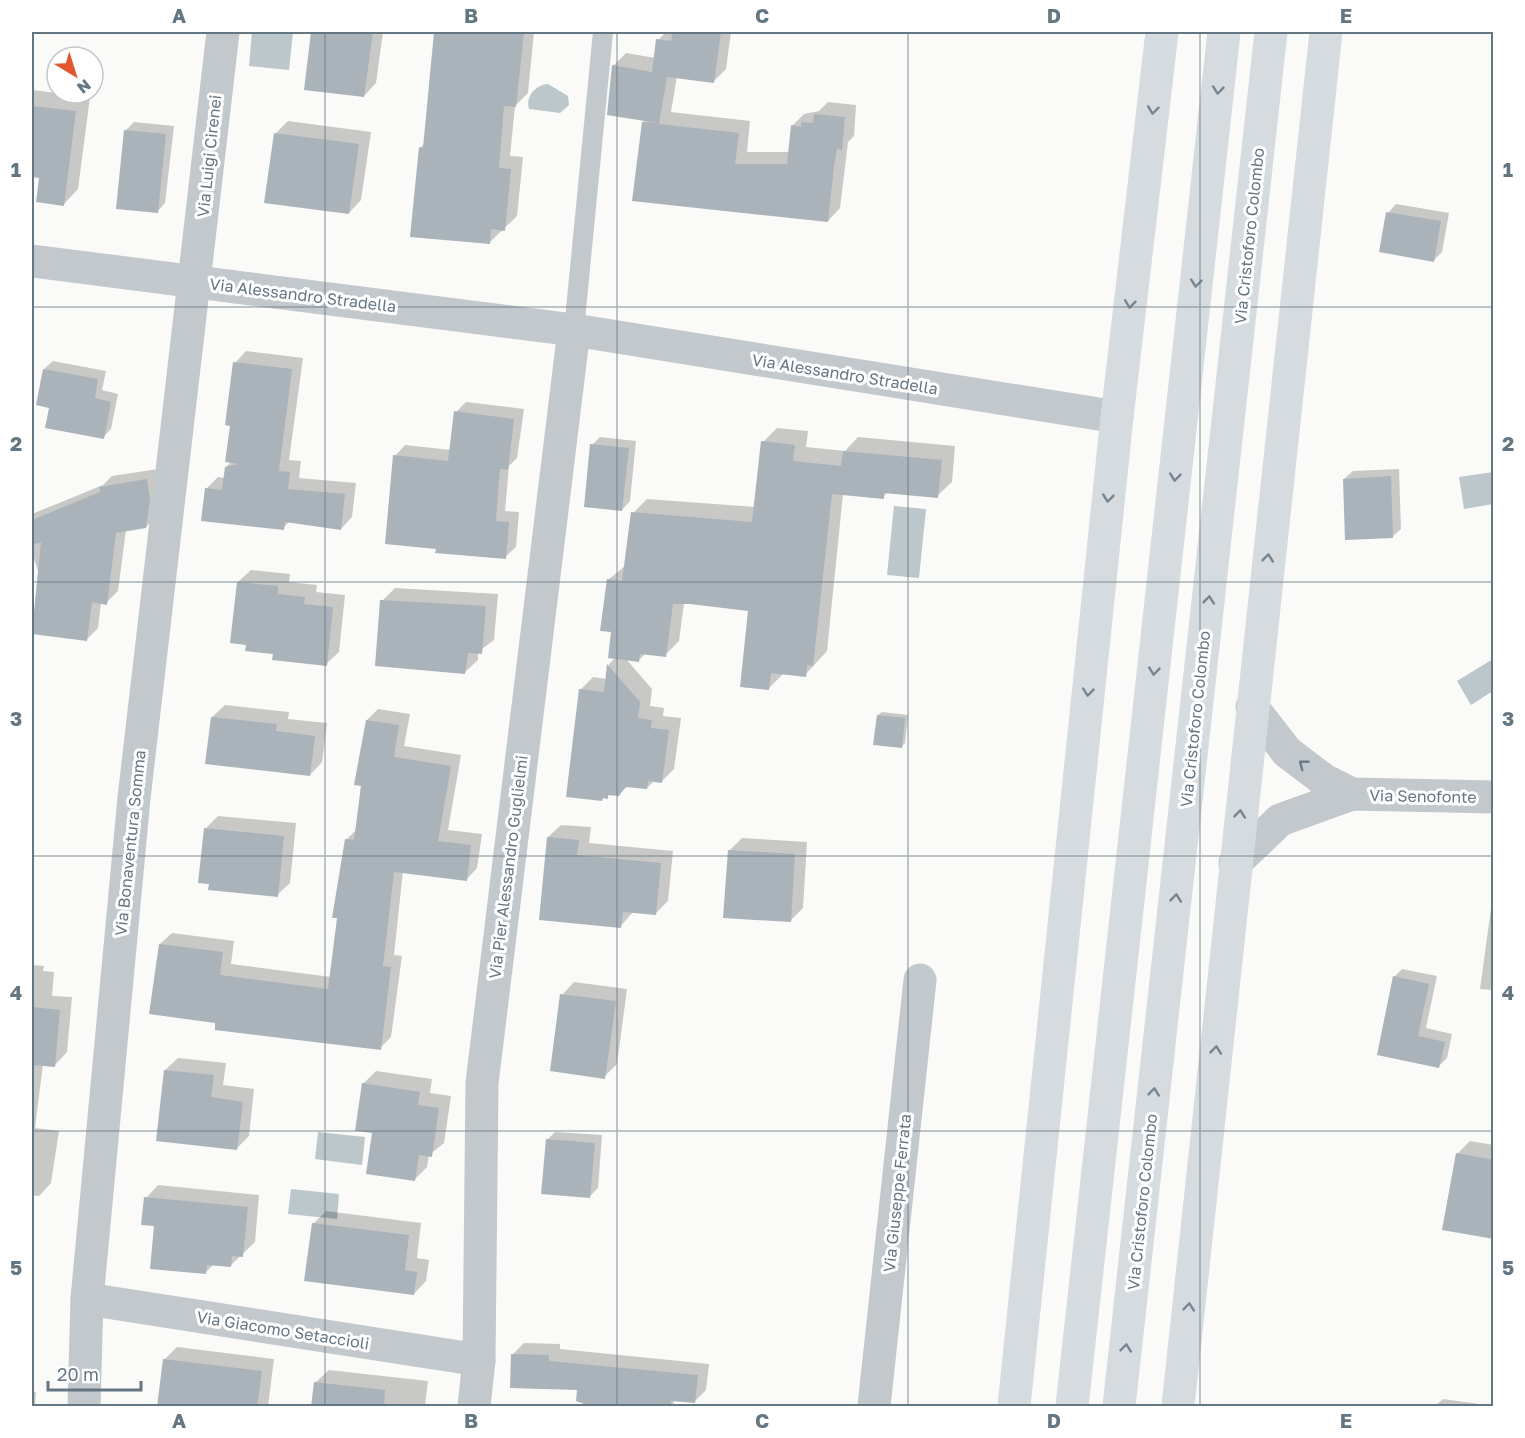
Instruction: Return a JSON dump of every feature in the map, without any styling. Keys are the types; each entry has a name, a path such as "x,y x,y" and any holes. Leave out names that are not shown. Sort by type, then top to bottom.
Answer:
{"street":[{"name":"Via Luigi Cirenei","path":"196,281 223,32"},
{"path":"1014,1407 1117,417 1162,32"},
{"path":"1072,1407 1224,32"},
{"name":"Via Cristoforo Colombo","path":"1119,1407 1271,32"},
{"path":"1178,1407 1326,32"},
{"name":"Via Alessandro Stradella","path":"32,261 574,330 1117,417"},
{"name":"Via Bonaventura Somma","path":"84,1407 87,1299 134,798 196,281"},
{"name":"Via Pier Alessandro Guglielmi","path":"474,1407 479,1360 482,1083 574,330"},
{"path":"1252,707 1287,752 1324,780 1352,794"},
{"path":"1235,863 1280,820 1352,794"},
{"name":"Via Senofonte","path":"1352,794 1494,797"},
{"name":"Via Giuseppe Ferrata","path":"874,1407 920,980"},
{"name":"Via Giacomo Setaccioli","path":"87,1299 479,1360"}],"lane":[{"path":"574,330 603,32"}],"shaded area":[{"path":"252,32 293,32 289,70 249,66"},
{"path":"548,84 568,96 569,105 560,113 529,109 528,104 533,92 539,86"},
{"path":"1493,472 1493,504 1464,509 1459,477"},
{"path":"894,506 926,509 919,578 887,575"},
{"path":"1493,659 1493,691 1471,705 1457,681"},
{"path":"318,1132 365,1137 362,1165 315,1159"},
{"path":"291,1189 339,1194 337,1219 288,1214"}],"building":[{"path":"311,32 373,32 364,97 304,90"},
{"path":"434,32 524,32 516,107 504,106 499,168 511,169 505,231 491,229 490,244 410,237 419,147 423,148"},
{"path":"673,32 721,32 714,83 667,77 659,124 739,133 735,164 787,164 791,125 801,127 801,122 813,123 814,114 845,117 842,150 837,148 834,166 828,222 632,201 642,122 657,123 607,115 612,65 652,72 656,39 671,41"},
{"path":"32,106 76,111 64,206 36,202 39,178 32,177"},
{"path":"124,130 166,134 158,213 116,209"},
{"path":"274,133 359,144 349,214 264,203"},
{"path":"1386,212 1441,221 1434,262 1379,252"},
{"path":"233,362 292,369 279,471 290,472 288,489 345,494 341,530 285,522 284,530 201,521 205,488 222,490 225,467 239,464 225,462 230,426 225,425"},
{"path":"43,369 98,379 95,398 111,402 104,439 45,428 49,408 36,405"},
{"path":"454,411 514,419 508,470 500,469 496,521 509,522 506,559 435,553 436,549 385,544 393,455 448,461"},
{"path":"761,441 795,445 793,461 841,466 843,451 942,460 938,498 884,493 884,499 832,494 813,666 807,665 806,677 771,673 769,690 740,687 748,611 690,604 673,604 666,657 640,654 639,662 608,658 611,632 600,631 607,579 622,581 631,512 752,522"},
{"path":"590,444 629,448 622,511 584,507"},
{"path":"1391,476 1393,538 1345,540 1343,479"},
{"path":"147,479 150,499 146,528 116,533 107,605 92,602 87,641 32,634 41,542 32,545 32,520 100,492 99,487"},
{"path":"237,582 278,586 278,594 305,597 304,604 333,607 327,666 272,660 273,654 245,651 246,645 230,643"},
{"path":"380,600 486,606 482,654 468,653 465,674 375,666"},
{"path":"607,664 640,702 638,718 652,720 651,728 669,730 662,783 648,781 647,789 625,787 619,796 608,795 608,799 603,798 602,801 566,797 579,689 604,692"},
{"path":"877,715 905,718 902,748 873,745"},
{"path":"211,717 277,724 276,731 315,736 310,776 205,764"},
{"path":"366,720 399,725 394,757 451,766 438,841 471,845 467,881 394,872 383,966 391,967 381,1050 215,1030 215,1023 149,1014 159,944 223,952 220,975 328,989 337,918 332,918 345,839 354,840 361,786 354,785"},
{"path":"204,828 284,836 278,897 208,890 209,884 198,883"},
{"path":"547,837 579,840 577,855 661,863 656,915 623,912 621,928 539,920"},
{"path":"728,850 795,854 791,922 723,918"},
{"path":"1393,976 1429,984 1418,1036 1445,1042 1439,1068 1377,1055"},
{"path":"560,994 616,1001 605,1079 550,1071"},
{"path":"32,1007 60,1010 55,1067 32,1065"},
{"path":"164,1070 214,1075 211,1097 243,1102 237,1150 156,1141"},
{"path":"362,1083 420,1092 418,1105 439,1108 432,1157 419,1155 415,1181 366,1174 372,1133 355,1131"},
{"path":"546,1139 595,1143 590,1198 541,1194"},
{"path":"1456,1153 1494,1160 1494,1239 1442,1230"},
{"path":"144,1197 248,1207 243,1257 232,1256 231,1267 207,1265 206,1274 150,1269 154,1226 141,1225"},
{"path":"312,1223 409,1235 405,1270 417,1272 414,1295 304,1281"},
{"path":"511,1354 549,1355 549,1361 698,1375 695,1403 671,1401 671,1405 663,1404 663,1407 592,1407 576,1401 577,1390 510,1388"},
{"path":"163,1359 262,1371 257,1407 157,1407"},
{"path":"314,1382 385,1390 384,1407 311,1407"}]}
